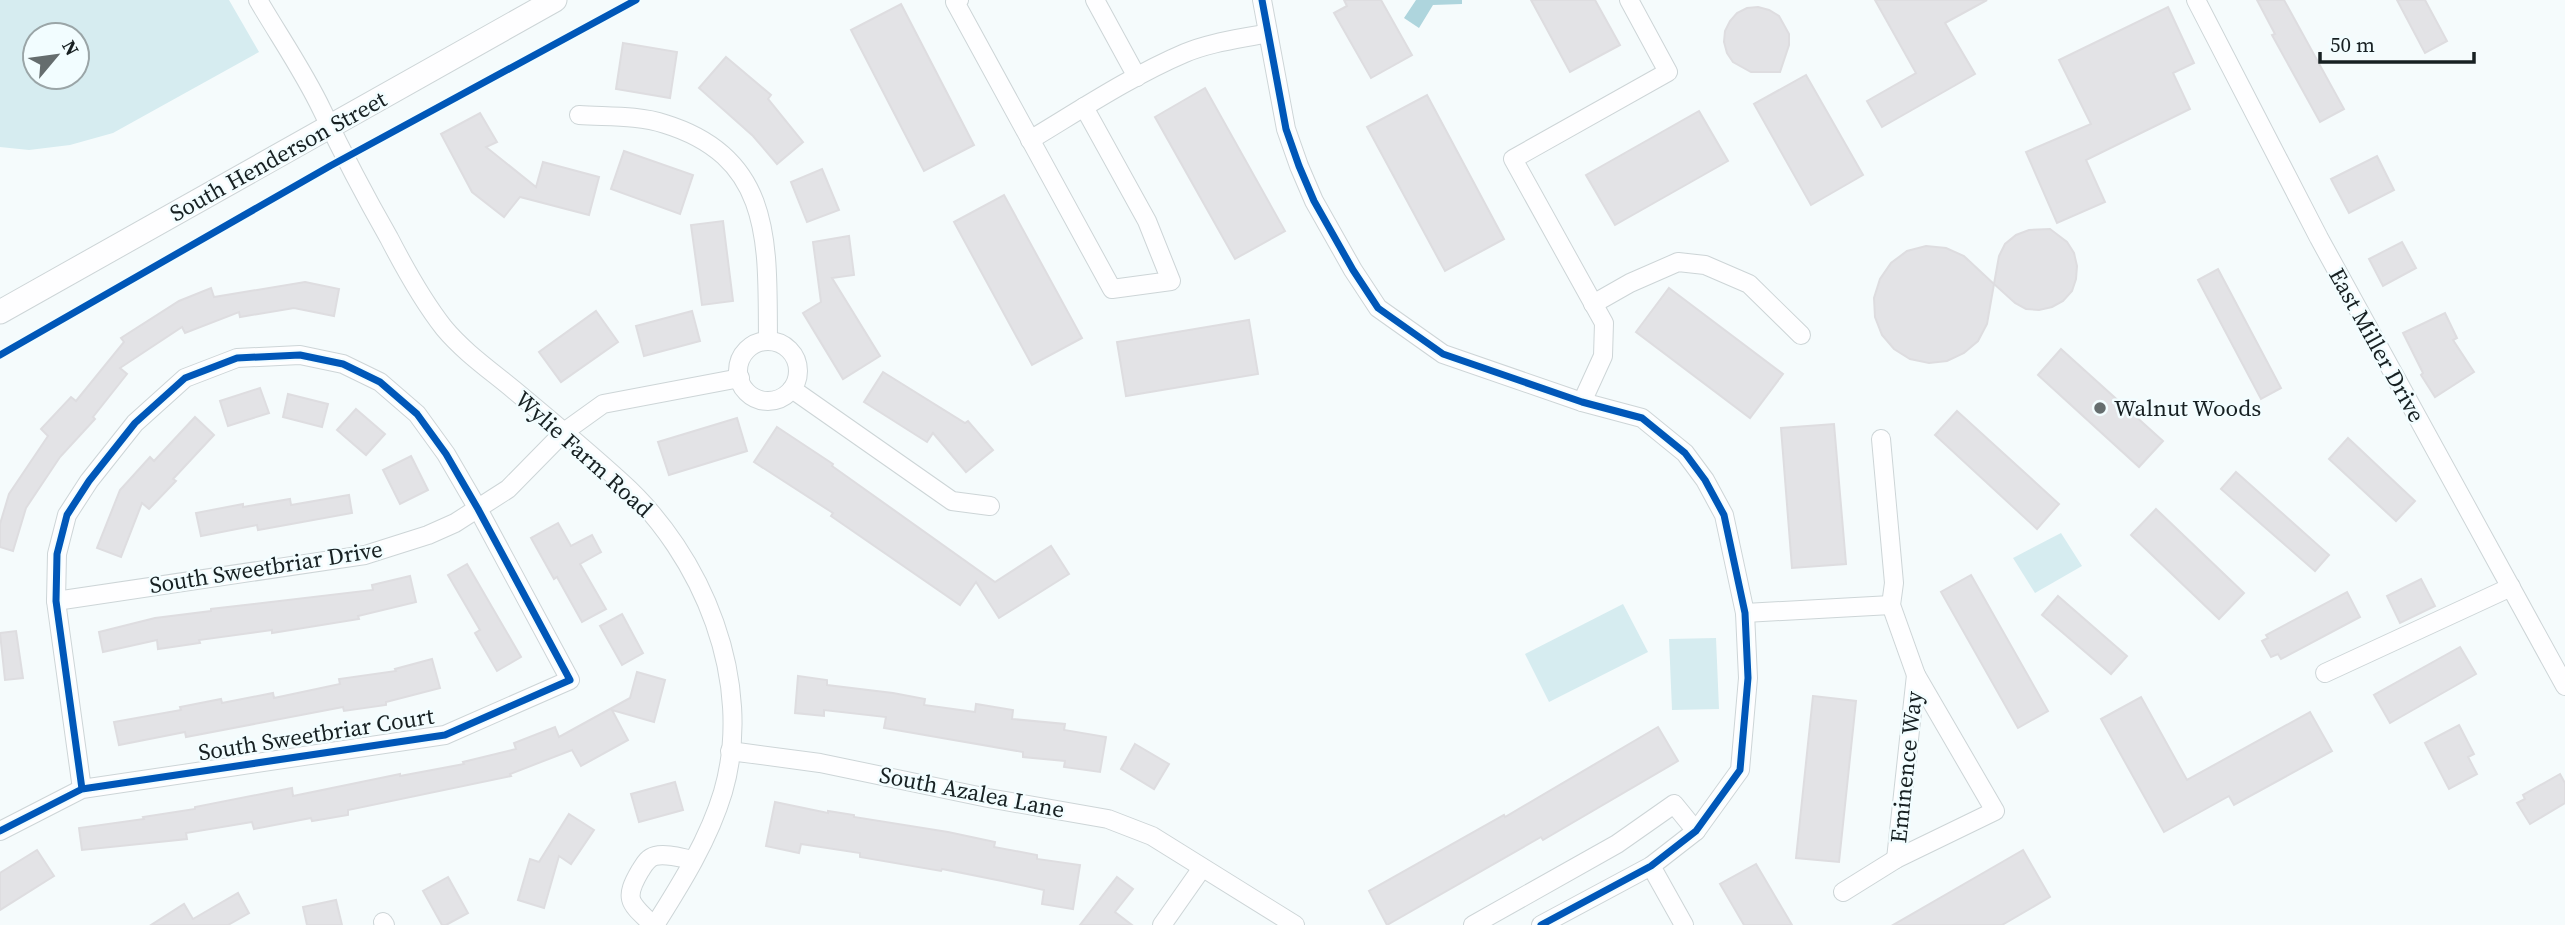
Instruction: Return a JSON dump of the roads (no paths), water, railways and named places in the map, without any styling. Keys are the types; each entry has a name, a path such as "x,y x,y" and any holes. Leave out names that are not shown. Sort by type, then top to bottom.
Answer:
{"street":[{"name":"Wylie Farm Road","path":"258,0 322,108 415,286 443,327 459,345 623,483 646,507 671,540 699,588 720,644 731,690 733,723 730,751 723,790 693,860 654,925 633,906 629,897 630,889 647,860 656,856 693,860"},
{"name":"South Henderson Street","path":"0,312 555,0"},
{"path":"959,0 955,2 1112,289 1171,281 1147,221 1084,107"},
{"path":"1095,0 1137,77"},
{"path":"1262,0 1286,129 1299,166 1314,201 1378,308 1443,354 1582,402 1642,418 1685,453 1705,480 1724,515 1745,612 1748,678 1740,769 1696,831 1651,866 1541,925"},
{"path":"1582,402 1603,356 1604,323 1513,159 1668,72 1629,0"},
{"name":"East Miller Drive","path":"2196,0 2319,238 2565,686"},
{"path":"1030,139 1184,53 1214,43 1268,33"},
{"path":"579,115 664,123 698,138 715,149 734,168 751,193 765,238 768,341"},
{"path":"1593,304 1630,283 1678,262 1704,265 1749,284 1801,335"},
{"path":"768,341 786,347 797,362 797,381 792,389 776,400 758,399 750,394 740,378 740,360 745,352 751,346 768,341"},
{"path":"82,789 55,601 57,554 67,515 89,481 135,423 186,378 237,358 300,355 343,364 380,382 417,414 446,454 478,509"},
{"name":"South Sweetbriar Drive","path":"55,601 365,555 428,536 478,509 522,477 564,432 603,404 740,378"},
{"path":"792,389 952,501 990,506"},
{"name":"Eminence Way","path":"1843,892 1896,859 1995,811 1916,675 1891,605 1894,583 1881,439"},
{"name":"South Sweetbriar Court","path":"0,831 82,789 445,735 570,680 478,509"},
{"path":"2325,673 2511,587"},
{"path":"1745,612 1891,605"},
{"name":"Eminence Way","path":"1896,859 1916,675"},
{"name":"South Azalea Lane","path":"730,751 820,763 988,798 1108,818 1152,836 1295,925"},
{"path":"1472,925 1617,844 1674,804 1696,831"},
{"path":"1651,866 1684,925"},
{"path":"1162,925 1202,868"}],"water":[{"path":"1416,0 1462,0 1462,4 1433,5 1419,28 1404,18"}],"place":[{"name":"Walnut Woods","path":"2100,408"}]}
